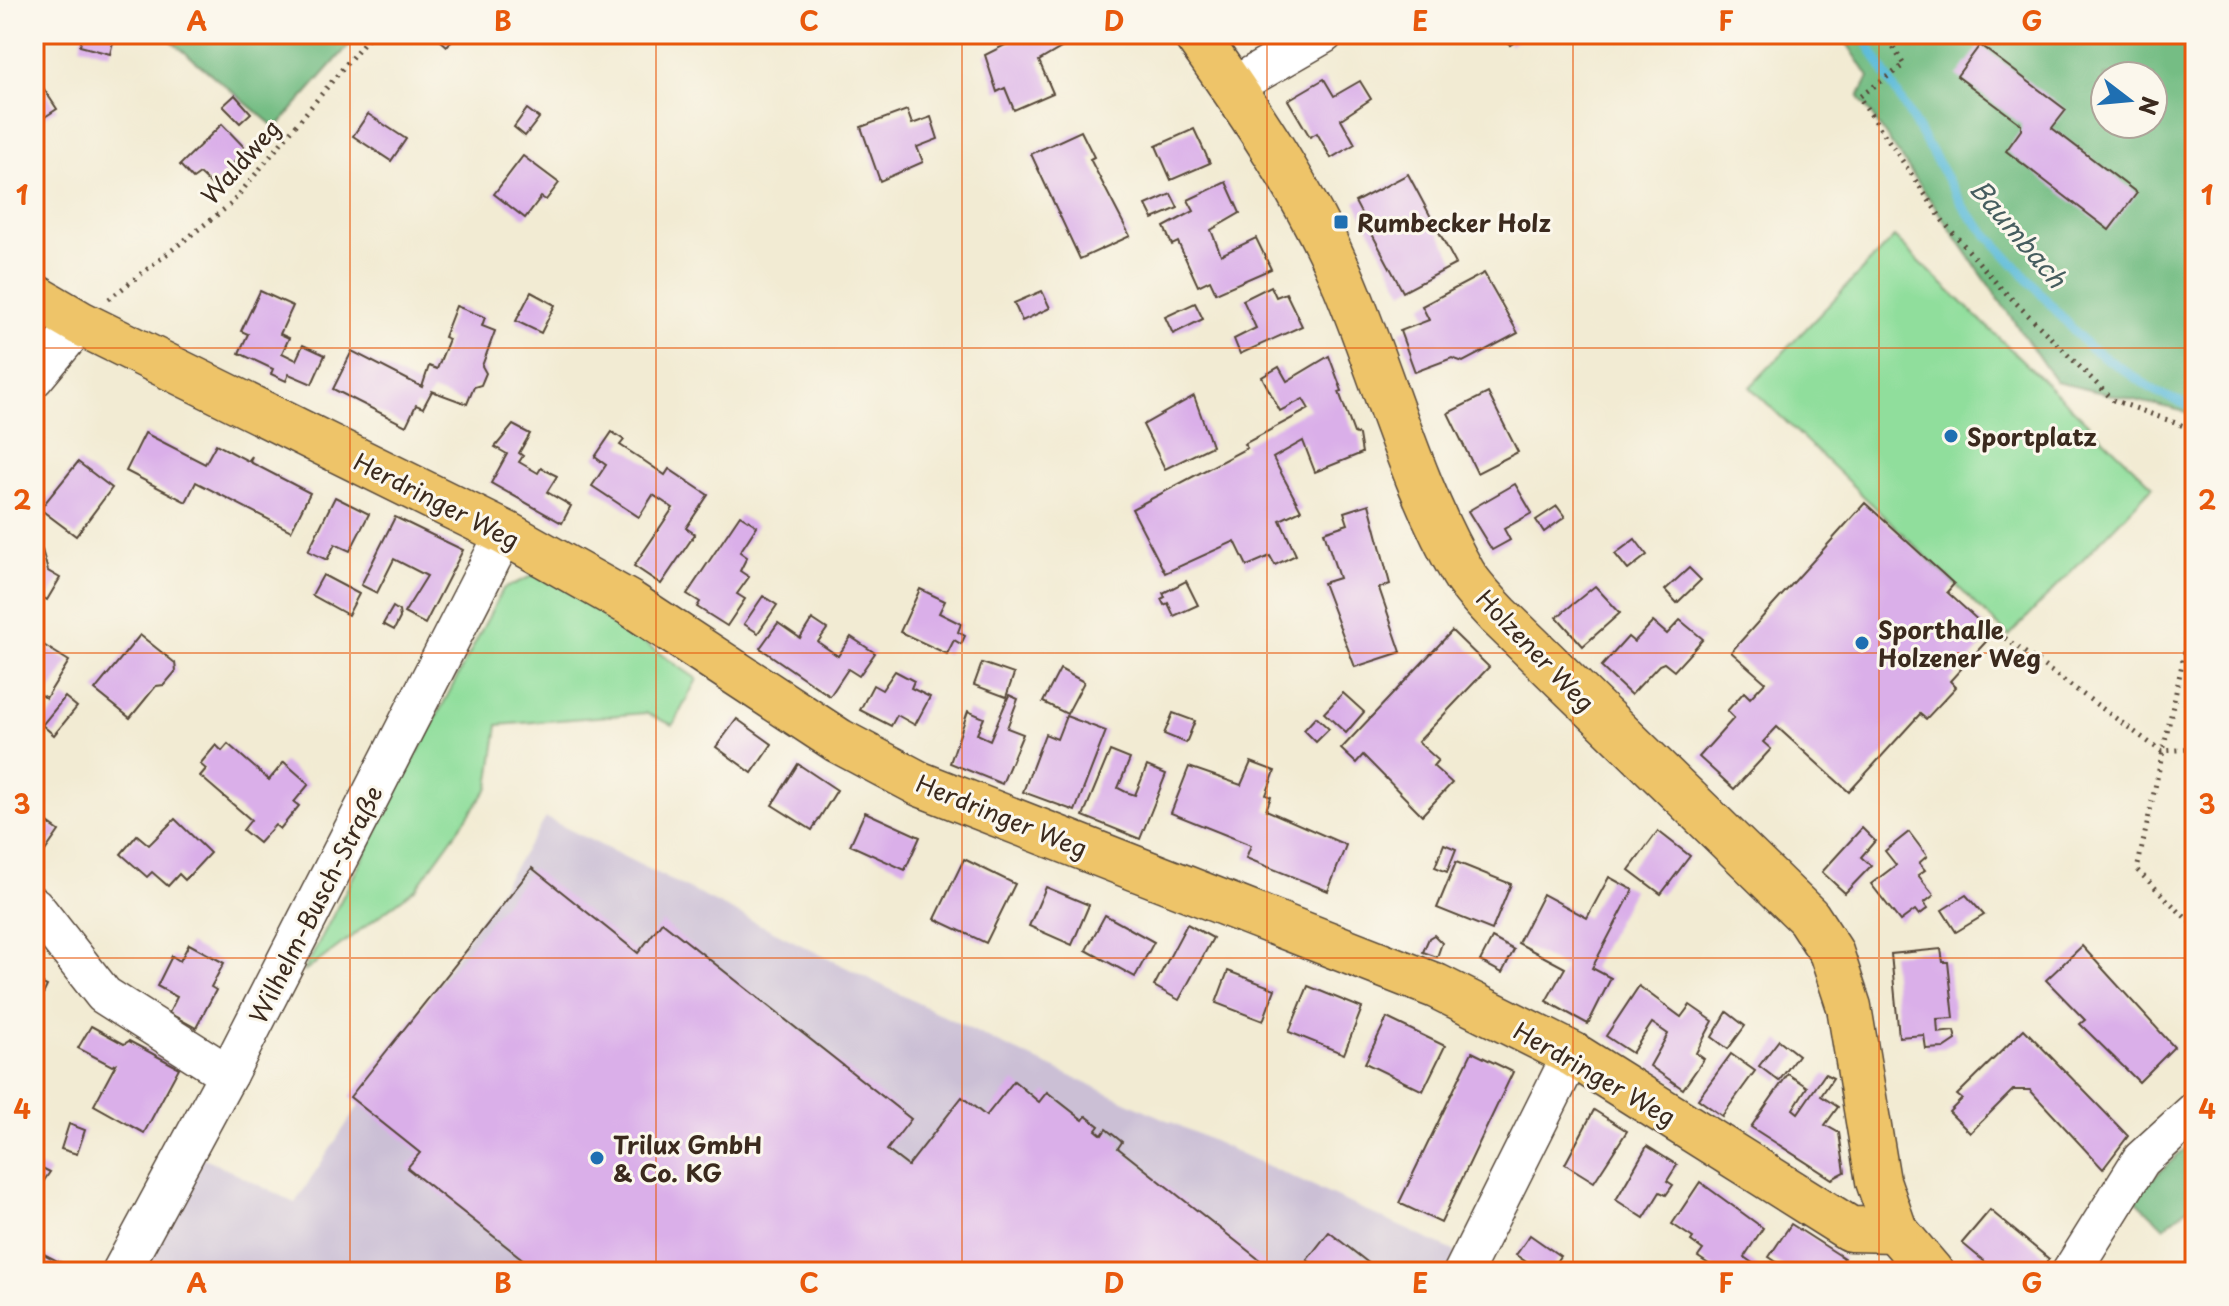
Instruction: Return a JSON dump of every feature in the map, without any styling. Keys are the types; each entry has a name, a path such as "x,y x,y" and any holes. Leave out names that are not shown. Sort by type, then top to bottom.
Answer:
{"main road":[{"name":"Holzener Weg","path":"1195,34 1284,165 1318,227 1345,284 1440,528 1465,575 1508,626 1808,917 1831,952 1849,1007 1878,1181 1895,1230"},
{"name":"Herdringer Weg","path":"34,296 80,323 505,533 631,604 839,741 920,784 1436,986 1572,1054 1850,1229 1895,1230"},
{"path":"1895,1230 1931,1272"}],"street":[{"path":"1232,87 1324,34"},
{"path":"34,378 80,323"},
{"name":"Wilhelm-Busch-Straße","path":"121,1272 228,1074 505,533"},
{"path":"34,906 104,995 228,1074"},
{"path":"1463,1272 1572,1054"},
{"path":"2071,1272 2141,1160 2195,1111"}],"path":[{"name":"Waldweg","path":"80,323 231,204 371,34"},
{"path":"1885,34 1904,65 1859,97 1943,221 2000,287 2113,400 2195,430"},
{"path":"2195,605 2137,870 2195,927"},
{"path":"2005,638 2161,751 2195,749"}],"shaded area":[{"path":"546,818 996,1042 1500,1272 127,1272 194,1153 295,1203"}],"green space":[{"path":"163,34 359,34 276,128"},
{"path":"1841,34 2195,34 2195,414 2056,382 1859,97 1869,77"},
{"name":"Sportplatz","path":"1894,237 2153,486 2009,636 1750,387"},
{"path":"541,572 697,679 673,725 645,713 498,725 489,787 416,888 303,973 503,589"},
{"path":"2195,1139 2195,1202 2164,1227 2133,1197"}],"building":[{"path":"83,34 115,34 110,54 80,46"},
{"path":"433,34 457,34 447,46"},
{"path":"1027,34 1067,34 1071,42 1039,61 1053,93 1014,110 1005,88 997,92 985,55"},
{"path":"1503,34 1527,34 1510,45"},
{"path":"1980,45 2066,110 2052,128 2137,193 2109,230 2006,151 2021,130 2021,124 1957,76"},
{"path":"34,74 57,109 34,124"},
{"path":"1324,79 1334,96 1360,81 1371,99 1341,119 1355,144 1331,158 1317,133 1310,137 1288,100"},
{"path":"235,95 251,113 240,123 223,106"},
{"path":"527,109 539,118 525,136 514,127"},
{"path":"907,110 912,124 931,117 938,139 917,147 923,162 880,181 861,127"},
{"path":"368,114 406,139 391,161 353,136"},
{"path":"222,124 246,149 213,186 200,174 193,179 180,165"},
{"path":"1194,129 1210,163 1171,180 1156,146"},
{"path":"1081,131 1094,157 1090,159 1130,236 1080,259 1031,154"},
{"path":"523,156 559,183 546,200 541,197 525,218 494,194"},
{"path":"1408,174 1456,264 1403,292 1355,202"},
{"path":"1226,182 1240,213 1211,230 1221,255 1256,238 1271,269 1216,293 1210,280 1198,286 1178,242 1172,245 1164,227 1194,211 1188,200"},
{"path":"1171,194 1178,208 1153,219 1146,205"},
{"path":"1484,273 1518,333 1463,362 1452,358 1415,372 1400,331 1429,320 1422,306"},
{"path":"1271,286 1276,297 1286,293 1302,326 1240,354 1234,339 1256,328 1243,300"},
{"path":"260,291 293,306 280,334 289,338 282,353 296,360 303,345 325,355 312,384 289,374 286,381 271,374 273,369 239,353 248,334 241,331"},
{"path":"1042,291 1050,308 1022,321 1014,303"},
{"path":"531,292 555,305 541,333 516,321"},
{"path":"1195,303 1203,319 1173,334 1165,317"},
{"path":"456,306 485,317 482,326 495,331 482,366 486,373 481,385 474,387 467,404 432,391 423,408 416,405 406,426 333,389 352,351 422,387 429,366 437,369 449,339 444,337"},
{"path":"1329,356 1354,433 1359,435 1362,453 1315,472 1303,441 1273,458 1301,510 1280,520 1296,555 1275,565 1270,556 1247,566 1235,541 1165,573 1132,509 1247,448 1244,444 1309,409 1303,399 1280,411 1262,377 1279,367 1287,381"},
{"path":"1488,393 1518,452 1477,473 1448,413"},
{"path":"1194,396 1212,446 1165,469 1143,425"},
{"path":"513,425 530,434 519,453 523,456 519,462 538,473 541,468 557,476 547,492 571,506 562,523 491,483 507,454 495,447"},
{"path":"612,432 624,440 620,445 665,475 669,469 708,495 686,528 695,534 661,584 634,566 673,508 653,495 639,517 592,486 606,465 595,457"},
{"path":"145,433 205,464 216,444 248,461 252,456 250,462 310,493 291,531 196,482 186,502 126,471"},
{"path":"78,462 112,488 76,536 40,509"},
{"path":"1515,484 1532,513 1504,529 1510,540 1492,550 1468,511"},
{"path":"335,497 369,514 350,551 335,544 327,560 308,551"},
{"name":"Sporthalle Holzener Weg","path":"1865,503 1954,584 1947,592 1993,634 1950,681 1956,687 1926,719 1920,714 1849,792 1777,727 1763,742 1771,749 1734,789 1699,757 1734,718 1727,711 1744,692 1750,698 1765,682 1731,652"},
{"path":"1369,504 1390,584 1379,588 1401,652 1355,667 1323,583 1339,578 1324,532 1348,524 1344,512"},
{"path":"1557,506 1565,517 1544,532 1536,520"},
{"path":"740,515 757,526 740,552 747,557 740,571 749,577 737,594 745,599 727,626 697,607 700,602 687,594"},
{"path":"395,517 463,550 425,624 404,613 427,576 394,559 377,593 361,585"},
{"path":"1635,539 1647,555 1628,570 1615,554"},
{"path":"34,545 42,550 48,571 60,578 47,600 34,593"},
{"path":"1689,568 1701,580 1677,603 1665,590"},
{"path":"323,575 359,594 348,615 312,595"},
{"path":"1186,581 1198,605 1174,616 1168,603 1164,605 1161,599 1165,597 1163,593"},
{"path":"1595,586 1620,613 1583,646 1557,617"},
{"path":"920,589 945,601 939,613 961,624 958,632 965,636 961,644 954,640 947,654 900,632"},
{"path":"763,596 777,605 758,633 744,624"},
{"path":"393,607 399,611 400,618 394,630 383,624"},
{"path":"812,619 827,629 818,642 838,656 851,637 875,653 859,676 848,669 830,696 760,648 778,623 800,638"},
{"path":"1680,620 1703,639 1674,671 1664,663 1659,665 1631,695 1601,667 1628,637 1634,642 1653,622 1667,634"},
{"path":"1452,631 1489,667 1418,742 1438,760 1433,766 1452,783 1422,815 1363,755 1356,763 1341,749"},
{"path":"140,635 175,663 176,671 164,685 156,686 130,718 95,690"},
{"path":"34,639 69,661 46,698 34,690"},
{"path":"982,663 1014,674 1006,697 974,685"},
{"path":"1060,669 1084,682 1067,714 1043,702"},
{"path":"895,671 914,681 911,688 930,697 915,725 897,715 891,726 860,710 873,685 882,690"},
{"path":"1343,693 1364,712 1346,733 1324,713"},
{"path":"1009,695 1018,699 1007,728 1023,734 1002,784 950,763 968,711 984,718 977,734 990,740"},
{"path":"65,697 77,707 54,735 42,725"},
{"path":"1173,713 1195,721 1186,743 1164,734"},
{"path":"1066,716 1106,731 1075,811 1023,792 1045,734 1057,739"},
{"path":"1316,717 1329,729 1316,742 1304,730"},
{"path":"737,719 772,744 752,773 716,747"},
{"path":"228,744 269,780 284,762 309,784 294,802 299,806 280,829 275,825 259,843 243,830 251,820 200,776 206,769 200,764 216,745 222,751"},
{"path":"1110,751 1130,759 1118,788 1126,792 1135,795 1147,766 1166,774 1140,839 1083,816"},
{"path":"1251,762 1275,771 1266,795 1271,797 1266,810 1346,845 1328,891 1246,858 1251,845 1171,813 1189,767 1241,785"},
{"path":"798,764 837,790 812,830 772,805"},
{"path":"34,804 42,810 38,816 59,831 38,861 34,858"},
{"path":"865,812 920,837 905,870 850,845"},
{"path":"175,819 210,853 185,880 179,874 168,886 152,872 147,877 121,854 137,835 149,845"},
{"path":"1862,828 1875,841 1861,857 1871,866 1845,893 1822,872"},
{"path":"1658,831 1690,856 1661,894 1629,870"},
{"path":"1909,832 1927,856 1919,863 1925,870 1918,875 1934,895 1924,903 1928,908 1919,915 1915,910 1900,921 1871,884 1896,865 1885,851"},
{"path":"1444,844 1456,849 1447,872 1435,867"},
{"path":"964,859 1015,884 986,943 935,919"},
{"path":"1456,862 1511,884 1492,930 1437,908"},
{"path":"532,868 638,953 662,922 911,1119 887,1150 908,1166 962,1097 986,1116 1014,1081 1039,1102 1047,1092 1083,1120 1086,1116 1099,1126 1096,1130 1102,1135 1106,1129 1122,1142 1118,1148 1275,1272 539,1272 407,1168 420,1153 350,1097"},
{"path":"1609,877 1633,890 1592,968 1611,978 1588,1024 1546,1001 1565,968 1518,943 1543,894 1587,918"},
{"path":"1046,887 1089,905 1072,945 1029,926"},
{"path":"1966,895 1984,915 1956,932 1942,910"},
{"path":"1105,915 1154,942 1135,977 1086,950"},
{"path":"1187,924 1213,938 1179,1000 1154,986"},
{"path":"1434,935 1442,943 1437,957 1423,952 1429,938"},
{"path":"1492,938 1514,950 1502,973 1480,961"},
{"path":"189,944 224,963 211,987 216,990 196,1028 169,1013 177,997 157,986 172,956 180,961"},
{"path":"2082,946 2174,1047 2139,1082 2080,1024 2085,1020 2046,980"},
{"path":"1941,949 1943,962 1948,962 1954,1018 1937,1019 1938,1033 1954,1031 1956,1040 1944,1048 1926,1049 1924,1035 1899,1037 1891,954"},
{"path":"1228,971 1275,989 1263,1021 1216,1003"},
{"path":"34,980 47,986 34,1013"},
{"path":"1308,986 1362,1008 1344,1054 1289,1032"},
{"path":"1639,986 1681,1017 1690,1005 1713,1021 1696,1053 1704,1059 1683,1089 1650,1066 1668,1034 1652,1023 1632,1053 1606,1036"},
{"path":"1727,1012 1745,1026 1728,1049 1712,1037"},
{"path":"1387,1018 1445,1046 1423,1091 1365,1063"},
{"path":"91,1026 124,1044 129,1041 179,1068 144,1133 94,1105 116,1064 112,1066 78,1048"},
{"path":"2024,1029 2128,1136 2103,1169 2030,1090 2013,1090 1970,1133 1949,1112 1962,1099 1957,1095"},
{"path":"1779,1040 1798,1055 1779,1081 1759,1066"},
{"path":"1472,1052 1513,1072 1441,1223 1399,1203"},
{"path":"1731,1054 1755,1071 1722,1116 1698,1099"},
{"path":"1788,1074 1807,1087 1793,1109 1798,1113 1825,1074 1833,1078 1821,1096 1838,1107 1825,1125 1839,1133 1845,1172 1832,1179 1751,1127"},
{"path":"1594,1110 1627,1131 1594,1182 1565,1164"},
{"path":"69,1124 85,1130 77,1154 61,1149"},
{"path":"1647,1146 1677,1165 1667,1181 1673,1185 1666,1195 1660,1192 1644,1218 1616,1200"},
{"path":"34,1164 50,1172 34,1195"},
{"path":"1700,1182 1763,1228 1744,1257 1761,1269 1759,1272 1721,1272 1698,1257 1703,1250 1691,1241 1693,1238 1672,1224"},
{"path":"1990,1210 2049,1259 2039,1272 1997,1272 1962,1243"},
{"path":"1791,1224 1844,1258 1842,1262 1857,1272 1781,1272 1784,1267 1769,1257"},
{"path":"1329,1232 1380,1272 1323,1272 1307,1260"},
{"path":"1530,1235 1560,1256 1549,1272 1541,1272 1516,1255"},
{"path":"34,1249 69,1267 66,1272 34,1272"}],"waterway":[{"name":"Baumbach","path":"1862,34 1966,211 2089,347 2160,394 2195,408"}],"place":[{"name":"Rumbecker Holz","path":"1341,222"},
{"name":"Sportplatz","path":"1951,436"},
{"name":"Sporthalle Holzener Weg","path":"1862,643"},
{"name":"Trilux GmbH & Co. KG","path":"597,1158"}]}
